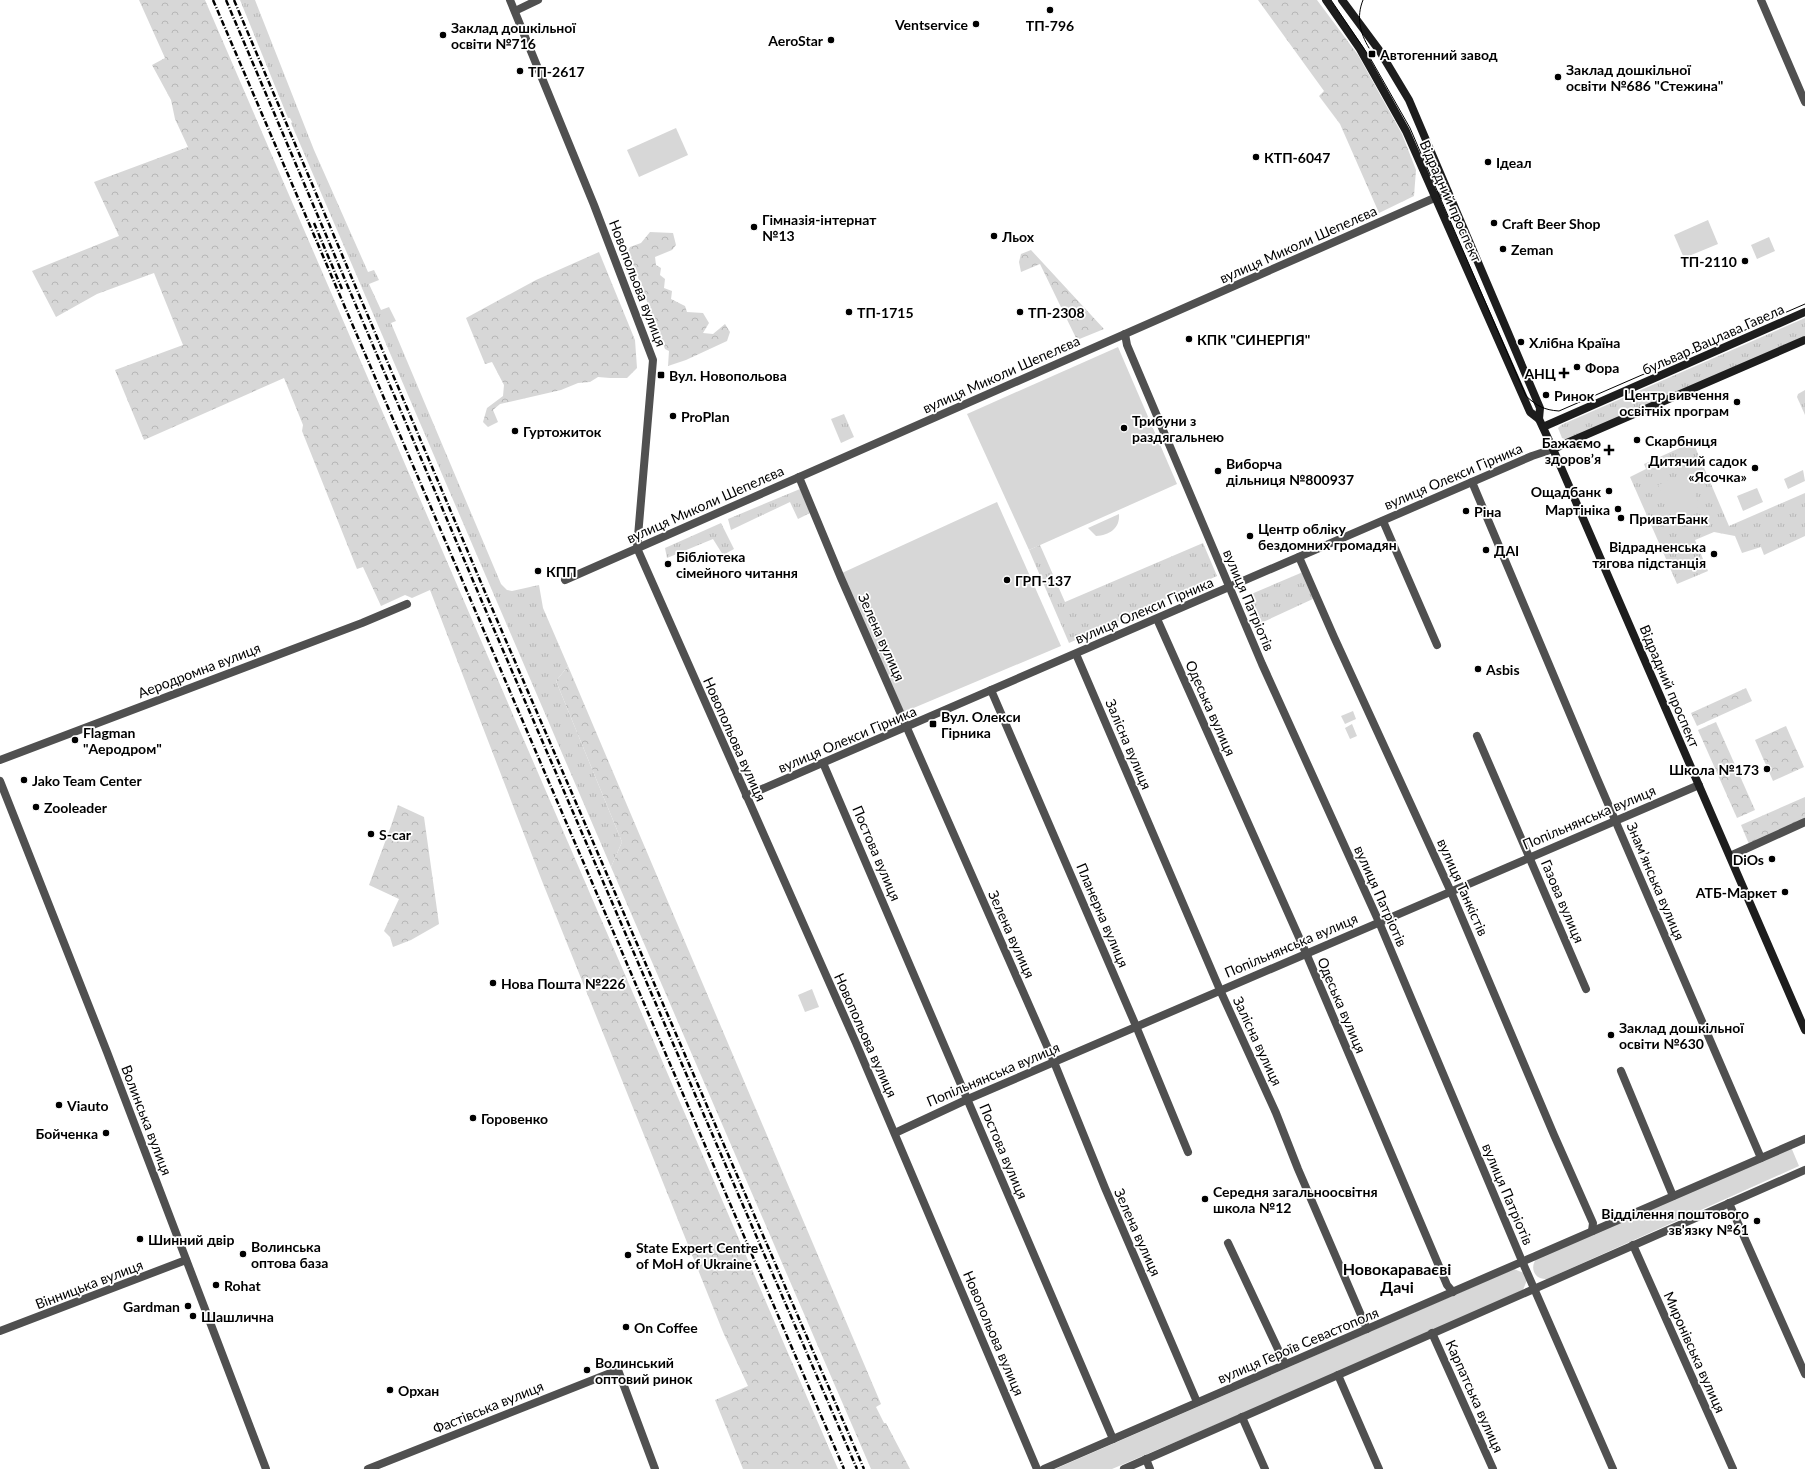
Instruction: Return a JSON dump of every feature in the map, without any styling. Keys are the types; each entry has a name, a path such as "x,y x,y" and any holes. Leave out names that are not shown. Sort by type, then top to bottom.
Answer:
{"main road":[{"name":"Відрадний проспект","path":"1326,0 1360,49 1402,124 1530,412 1539,419 1543,427 1805,1030"},
{"name":"Відрадний проспект","path":"1342,0 1379,50 1409,100 1540,408 1539,419"},
{"name":"бульвар Вацлава Гавела","path":"1543,427 1805,312"},
{"path":"1553,449 1805,340"}],"street":[{"name":"Новопольова вулиця","path":"510,0 591,198 653,360 637,548 895,1132 1037,1469"},
{"path":"514,11 538,0"},
{"path":"1761,0 1805,102"},
{"name":"вулиця Миколи Шепелєва","path":"565,580 1448,192"},
{"name":"вулиця Патріотів","path":"1124,334 1127,345 1229,588 1379,922 1522,1262 1535,1288 1613,1469"},
{"name":"вулиця Олекси Гірника","path":"746,796 1472,482 1553,449"},
{"name":"Зелена вулиця","path":"799,477 841,578 1054,1062 1105,1188 1197,1402"},
{"name":"Знамʼянська вулиця","path":"1472,482 1761,1158"},
{"path":"1383,521 1437,645"},
{"name":"вулиця Танкістів","path":"1299,557 1334,638 1451,892 1593,1223 1592,1231"},
{"name":"Аеродромна вулиця","path":"0,760 362,623 407,604"},
{"name":"Одеська вулиця","path":"1157,619 1306,953 1447,1285 1453,1292"},
{"name":"Залісна вулиця","path":"1076,654 1220,990 1276,1113 1298,1169 1367,1329"},
{"name":"Планерна вулиця","path":"991,690 1136,1026 1188,1152"},
{"name":"Газова вулиця","path":"1478,736 1586,989"},
{"name":"Постова вулиця","path":"823,763 1113,1439"},
{"name":"Волинська вулиця","path":"0,781 107,1052 266,1469"},
{"name":"Попільнянська вулиця","path":"895,1132 968,1098 1451,892 1530,856 1699,785"},
{"path":"1730,856 1805,822"},
{"path":"1621,1071 1673,1196"},
{"name":"вулиця Героїв Севастополя","path":"1044,1469 1805,1139"},
{"path":"1124,1469 1805,1170"},
{"path":"1730,1203 1805,1374"},
{"path":"1228,1243 1285,1364"},
{"name":"Миронівська вулиця","path":"1633,1245 1733,1469"},
{"name":"Вінницька вулиця","path":"0,1331 186,1260"},
{"name":"Карпатська вулиця","path":"1432,1333 1493,1469"},
{"name":"Фастівська вулиця","path":"368,1469 618,1370 655,1469"},
{"path":"1338,1375 1379,1469"},
{"path":"1242,1417 1265,1469"},
{"path":"1146,1459 1150,1469"}],"green space":[{"path":"139,0 205,0 838,1469 743,1469 715,1400 748,1386 723,1332 542,881 430,590 412,598 405,595 381,606 363,567 357,569 302,431 303,425 284,378 144,440 115,370 183,345 154,273 97,294 56,317 32,271 119,236 94,182 188,147 175,119 171,100 152,65 165,58"},
{"path":"240,0 255,0 314,150 368,272 374,270 379,280 369,284 381,310 389,307 396,321 391,323 501,584 507,590 512,591 539,585 543,608 568,666 556,681 622,842 611,867 291,123 292,122 290,118 288,118"},
{"path":"1258,0 1317,0 1358,55 1402,134 1416,170 1414,196 1379,213 1340,124 1319,96 1324,91"},
{"path":"676,128 688,155 639,177 627,150"},
{"path":"1708,220 1718,244 1684,258 1674,235"},
{"path":"650,232 673,233 676,245 672,250 655,257 656,265 661,268 660,275 665,279 664,288 672,291 671,299 685,306 687,312 703,313 709,323 703,333 713,334 725,324 730,332 727,341 686,360 668,366 669,351 665,349 628,251 630,247 641,243"},
{"path":"1769,237 1775,251 1757,259 1751,245"},
{"path":"1031,250 1104,329 1077,340 1040,264 1021,272 1019,262 1021,254"},
{"path":"599,252 635,340 637,368 627,378 598,377 590,382 578,383 561,390 500,404 493,410 498,422 488,427 483,422 487,408 503,396 504,385 492,362 485,364 466,318 536,280"},
{"path":"1805,318 1805,336 1567,440 1562,438 1558,428 1561,425"},
{"path":"1118,347 1177,484 1029,550 967,414"},
{"path":"1805,390 1805,415 1797,397 1798,394"},
{"path":"844,414 854,437 841,443 831,419"},
{"path":"1693,442 1729,526 1805,493 1805,536 1764,555 1761,547 1742,553 1735,536 1714,532 1695,540 1708,571 1677,584 1630,477 1646,469 1644,464"},
{"path":"1803,470 1805,481 1788,489 1784,479"},
{"path":"1686,473 1700,506 1672,518 1658,485"},
{"path":"1757,488 1763,502 1743,511 1737,496"},
{"path":"800,489 810,513 798,519 790,502 731,530 728,519"},
{"path":"997,502 1061,646 904,712 842,573"},
{"path":"1119,514 1118,524 1109,533 1096,536 1088,528"},
{"path":"721,523 734,549 723,555 713,539 667,558 665,548"},
{"path":"1203,543 1217,576 1069,643 1029,550 1040,545 1065,602"},
{"path":"1303,572 1315,598 1261,623 1249,595"},
{"path":"568,666 881,1404 876,1407 910,1469 871,1469 611,867 622,842 556,681"},
{"path":"1746,688 1752,701 1697,726 1691,713"},
{"path":"1353,711 1356,719 1345,724 1341,716"},
{"path":"1716,722 1755,810 1737,818 1698,730"},
{"path":"1352,724 1357,736 1350,739 1345,728"},
{"path":"1786,726 1804,767 1773,781 1755,740"},
{"path":"1805,797 1805,819 1749,844 1741,825"},
{"path":"398,805 424,817 439,924 411,940 393,947 390,937 384,931 399,899 369,885"},
{"path":"812,989 819,1007 805,1012 798,995"},
{"path":"1791,1147 1799,1166 1547,1279 1539,1277 1534,1272 1533,1265 1537,1258"},
{"path":"1514,1269 1524,1273 1527,1280 1523,1290 1379,1355 1112,1469 1055,1469"}],"tram line":[{"path":"1331,0 1369,56 1410,128 1526,396 1537,405 1549,410 1559,411 1805,304"},
{"path":"1363,0 1359,19 1363,37 1369,48"}],"railway":[{"path":"213,0 844,1469"},
{"path":"226,0 480,597 857,1469"},
{"path":"234,0 488,599 864,1469"},
{"path":"314,223 342,289"}],"place":[{"name":"ТП-796","path":"1050,10"},
{"name":"Ventservice","path":"976,24"},
{"name":"Заклад дошкільної освіти №716","path":"443,35"},
{"name":"AeroStar","path":"831,40"},
{"name":"Автогенний завод","path":"1372,54"},
{"name":"ТП-2617","path":"520,71"},
{"name":"Заклад дошкільної освіти №686 \"Стежина\"","path":"1558,77"},
{"name":"КТП-6047","path":"1256,157"},
{"name":"Ідеал","path":"1488,162"},
{"name":"Craft Beer Shop","path":"1494,223"},
{"name":"Гімназія-інтернат №13","path":"754,227"},
{"name":"Льох","path":"994,236"},
{"name":"Zeman","path":"1503,249"},
{"name":"ТП-2110","path":"1745,261"},
{"name":"ТП-1715","path":"849,312"},
{"name":"ТП-2308","path":"1020,312"},
{"name":"КПК \"СИНЕРГІЯ\"","path":"1189,339"},
{"name":"Хлібна Країна","path":"1521,342"},
{"name":"Фора","path":"1577,367"},
{"name":"АНЦ","path":"1564,373"},
{"name":"Вул. Новопольова","path":"661,375"},
{"name":"Ринок","path":"1546,395"},
{"name":"Центр вивчення освітніх програм","path":"1737,402"},
{"name":"ProPlan","path":"673,416"},
{"name":"Трибуни з раздягальнею","path":"1124,428"},
{"name":"Гуртожиток","path":"515,431"},
{"name":"Скарбниця","path":"1637,440"},
{"name":"Бажаємо здоровʼя","path":"1609,450"},
{"name":"Дитячий садок «Ясочка»","path":"1755,468"},
{"name":"Виборча дільниця №800937","path":"1218,471"},
{"name":"Ощадбанк","path":"1609,491"},
{"name":"Мартініка","path":"1618,509"},
{"name":"Ріна","path":"1466,511"},
{"name":"ПриватБанк","path":"1621,518"},
{"name":"Центр обліку бездомних громадян","path":"1250,536"},
{"name":"ДАІ","path":"1486,550"},
{"name":"Відрадненська тягова підстанція","path":"1714,554"},
{"name":"Бібліотека сімейного читання","path":"668,564"},
{"name":"КПП","path":"538,571"},
{"name":"ГРП-137","path":"1007,580"},
{"name":"Asbis","path":"1478,669"},
{"name":"Вул. Олекси Гірника","path":"933,724"},
{"name":"Flagman \"Аеродром\"","path":"75,740"},
{"name":"Школа №173","path":"1767,769"},
{"name":"Jako Team Center","path":"24,780"},
{"name":"Zooleader","path":"36,807"},
{"name":"S-car","path":"371,834"},
{"name":"DiOs","path":"1772,859"},
{"name":"АТБ-Маркет","path":"1785,892"},
{"name":"Нова Пошта №226","path":"493,983"},
{"name":"Заклад дошкільної освіти №630","path":"1611,1035"},
{"name":"Viauto","path":"59,1105"},
{"name":"Горовенко","path":"473,1118"},
{"name":"Бойченка","path":"106,1133"},
{"name":"Середня загальноосвітня школа №12","path":"1205,1199"},
{"name":"Відділення поштового зв'язку №61","path":"1757,1221"},
{"name":"Шинний двір","path":"140,1239"},
{"name":"Волинська оптова база","path":"243,1254"},
{"name":"State Expert Centre of MoH of Ukraine","path":"628,1255"},
{"name":"Rohat","path":"216,1285"},
{"name":"Gardman","path":"188,1306"},
{"name":"Шашлична","path":"193,1316"},
{"name":"On Coffee","path":"626,1327"},
{"name":"Волинський оптовий ринок","path":"587,1370"},
{"name":"Орхан","path":"390,1390"}],"district":[{"name":"Новокараваєві Дачі","path":"1397,1277"}]}
